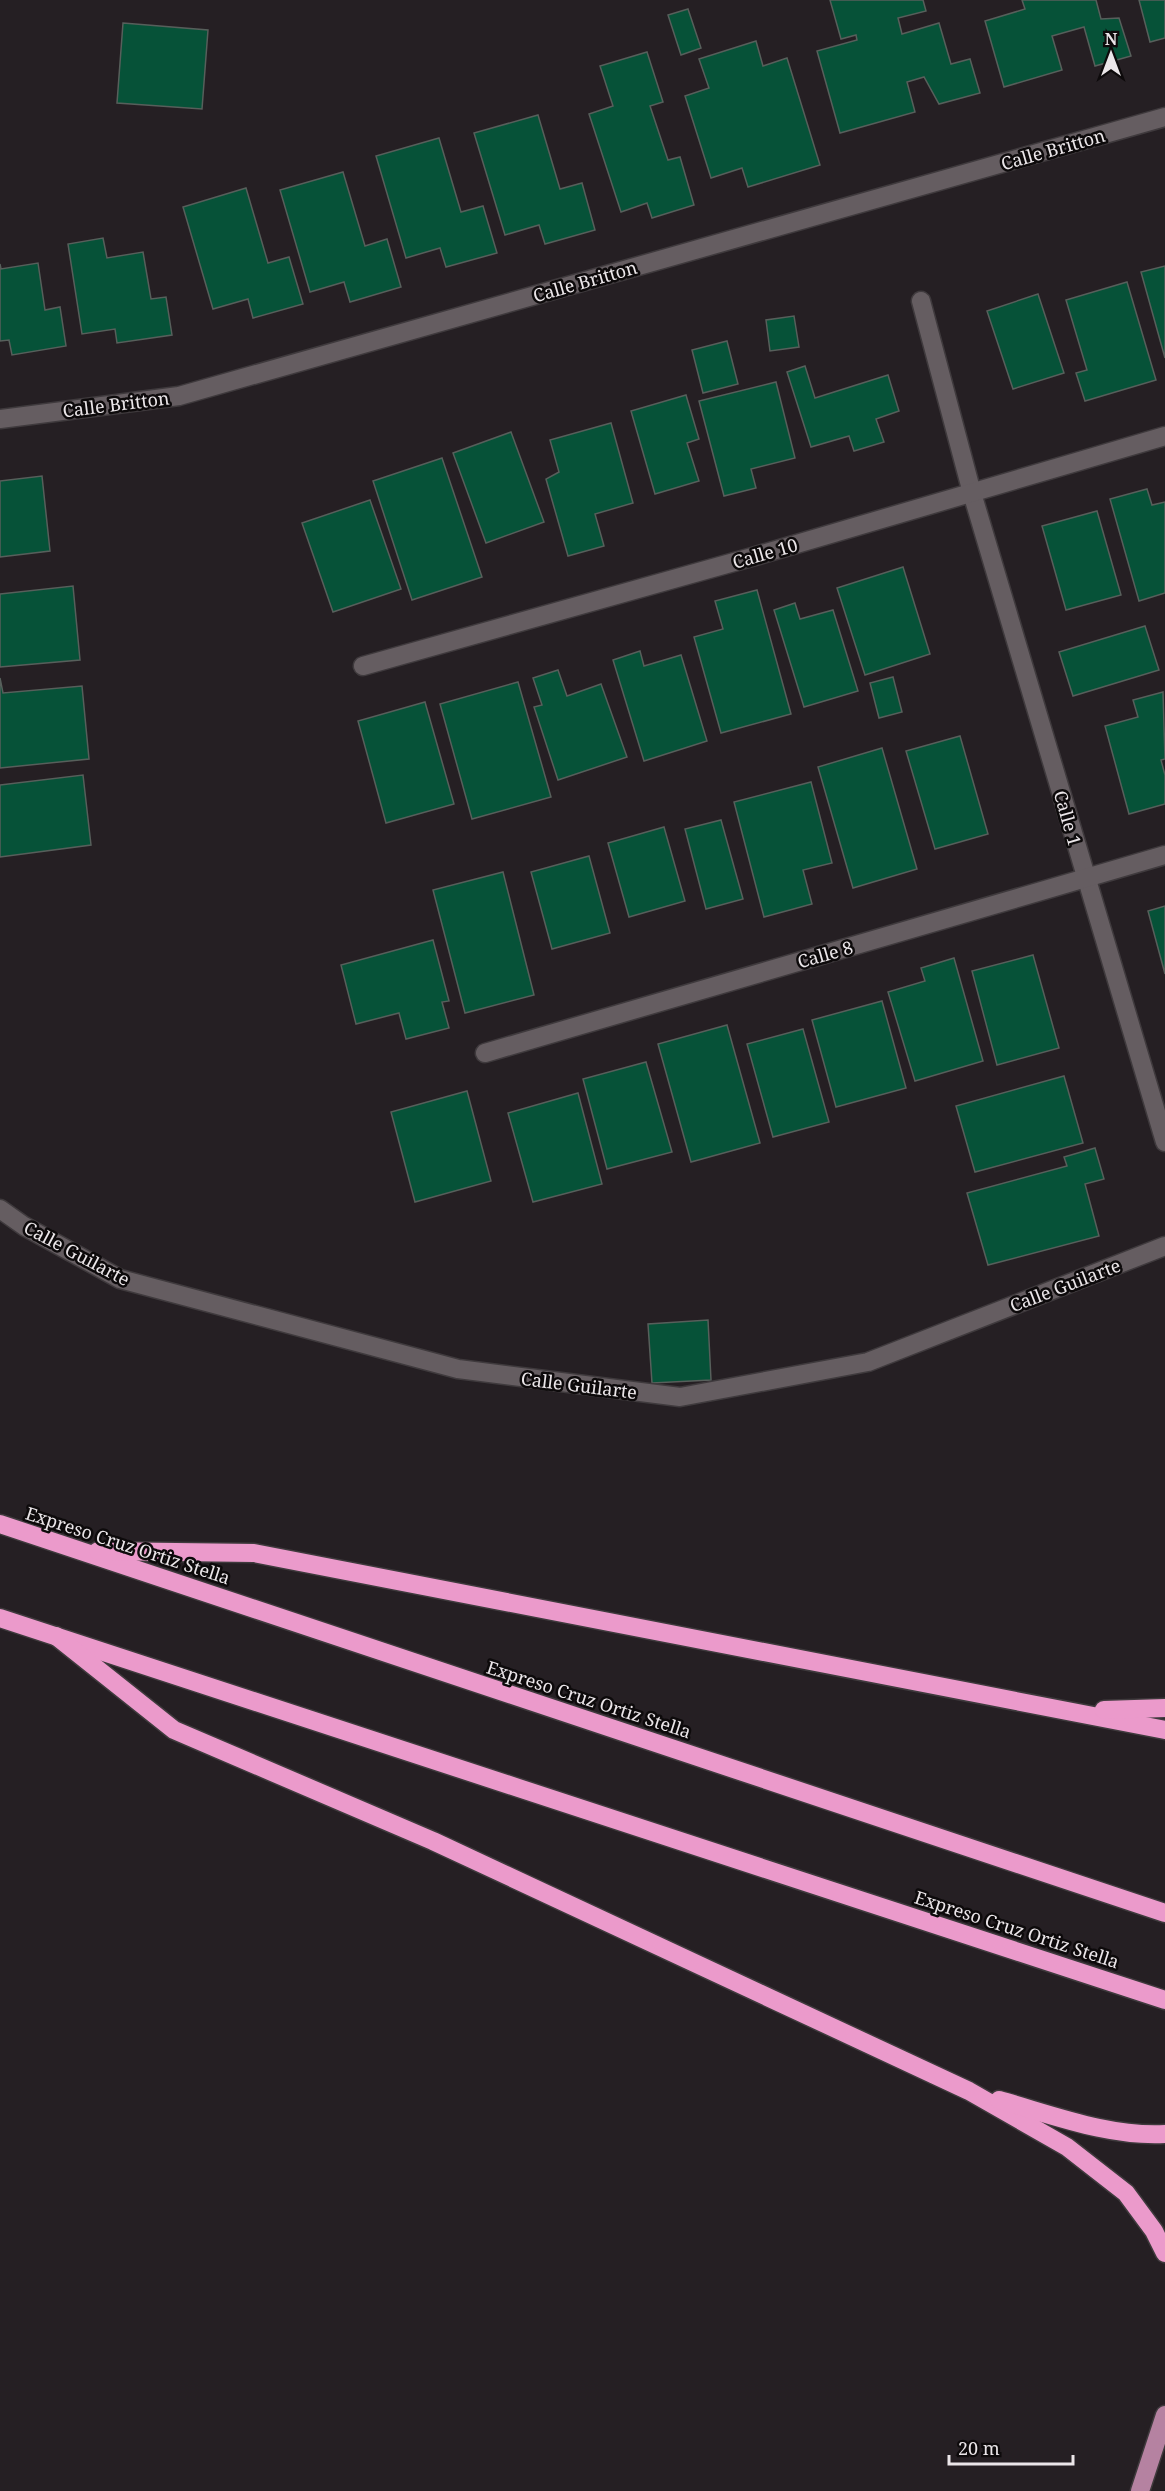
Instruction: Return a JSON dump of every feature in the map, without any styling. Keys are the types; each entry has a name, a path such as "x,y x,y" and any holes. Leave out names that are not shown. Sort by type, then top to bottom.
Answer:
{"highway":[{"name":"Expreso Cruz Ortiz Stella","path":"0,1524 1165,1913"},
{"path":"80,1551 254,1553 1077,1711 1165,1730"},
{"name":"Expreso Cruz Ortiz Stella","path":"0,1618 1165,2000"},
{"path":"56,1636 174,1730 433,1841 969,2091 1067,2147 1126,2193 1154,2231 1165,2253"},
{"path":"1077,1711 1165,1708"},
{"path":"969,2091 1080,2123 1144,2135 1165,2134"}],"main road":[{"path":"1140,2491 1165,2415"}],"street":[{"name":"Calle Britton","path":"0,419 179,396 1165,117"},
{"name":"Calle 1","path":"921,301 972,493 1165,1142"},
{"name":"Calle 10","path":"363,666 1165,436"},
{"name":"Calle 8","path":"486,1053 1165,855"},
{"name":"Calle Guilarte","path":"0,1209 24,1226 120,1279 458,1369 680,1397 868,1362 1165,1246"}],"building":[{"path":"830,0 923,0 926,11 898,18 902,34 939,23 951,64 970,59 980,93 939,104 924,77 907,82 915,112 840,133 817,51 857,40 856,35 841,39"},
{"path":"1022,0 1096,0 1101,19 1119,18 1131,56 1095,66 1084,27 1052,36 1062,70 1004,87 985,21 1025,9"},
{"path":"1139,0 1165,0 1165,38 1150,42"},
{"path":"688,9 701,48 681,55 668,15"},
{"path":"123,23 208,30 202,109 117,103"},
{"path":"756,41 763,66 787,58 820,165 748,187 742,168 711,178 685,96 709,88 699,59"},
{"path":"647,52 663,102 650,106 668,160 680,157 694,205 652,218 647,203 621,212 589,114 613,106 600,66"},
{"path":"538,115 560,189 582,183 595,230 545,244 539,225 505,235 474,133"},
{"path":"439,138 461,212 483,206 497,253 446,267 440,248 406,258 376,156"},
{"path":"343,172 365,246 387,239 401,287 350,302 344,282 310,292 280,190"},
{"path":"246,188 268,263 289,257 303,304 253,318 248,299 213,309 183,207"},
{"path":"103,238 107,258 143,252 151,299 166,297 172,335 117,343 115,329 82,334 68,244"},
{"path":"38,263 45,310 60,307 66,346 12,355 9,340 0,341 0,264 1,269"},
{"path":"1165,266 1165,358 1141,272"},
{"path":"1127,282 1156,380 1085,401 1076,373 1087,370 1066,300"},
{"path":"1038,294 1064,373 1013,389 987,311"},
{"path":"794,316 799,347 770,351 766,320"},
{"path":"727,341 738,384 703,393 692,350"},
{"path":"805,366 815,398 888,375 899,411 876,419 884,442 854,451 849,436 811,447 787,372"},
{"path":"776,382 795,458 751,469 756,488 724,496 699,401"},
{"path":"686,395 699,439 687,443 699,481 655,494 631,411"},
{"path":"611,423 633,503 595,514 604,546 568,556 546,479 559,472 550,440"},
{"path":"511,432 544,522 486,543 453,453"},
{"path":"442,458 482,577 412,600 373,481"},
{"path":"42,476 50,551 0,557 0,481"},
{"path":"1147,489 1152,505 1165,502 1165,593 1139,601 1110,499"},
{"path":"370,500 401,589 333,612 302,523"},
{"path":"1097,511 1121,595 1066,610 1042,526"},
{"path":"903,567 930,654 865,675 837,588"},
{"path":"73,586 80,660 0,667 0,594"},
{"path":"757,590 791,714 721,733 694,637 723,629 715,601"},
{"path":"795,603 800,619 833,610 858,691 804,707 774,610"},
{"path":"1145,626 1159,670 1073,696 1059,652"},
{"path":"640,651 644,666 681,655 707,741 644,761 613,660"},
{"path":"558,670 567,696 601,684 627,757 558,780 534,707 542,705 533,678"},
{"path":"893,677 902,712 879,718 870,683"},
{"path":"0,678 3,693 82,686 89,759 0,768"},
{"path":"518,682 551,797 472,819 440,704"},
{"path":"1163,692 1165,759 1161,760 1165,775 1165,804 1129,814 1105,726 1138,717 1133,700"},
{"path":"425,702 454,804 386,823 358,721"},
{"path":"960,736 988,834 935,849 906,751"},
{"path":"882,748 917,869 853,888 818,767"},
{"path":"83,775 91,845 0,857 0,785"},
{"path":"811,782 832,863 803,870 812,904 764,917 734,802"},
{"path":"721,820 743,899 706,909 685,829"},
{"path":"664,827 685,901 629,917 608,843"},
{"path":"589,856 610,933 552,949 531,872"},
{"path":"503,872 534,995 465,1013 433,890"},
{"path":"1165,906 1165,974 1148,911"},
{"path":"433,940 449,1001 442,1002 449,1028 406,1039 399,1013 356,1024 341,965"},
{"path":"1033,955 1059,1048 997,1065 972,971"},
{"path":"954,958 983,1061 915,1081 888,992 925,981 921,968"},
{"path":"882,1001 906,1088 836,1107 812,1020"},
{"path":"727,1025 760,1143 691,1162 658,1044"},
{"path":"803,1029 829,1122 773,1137 747,1044"},
{"path":"646,1062 672,1152 607,1169 583,1079"},
{"path":"1064,1076 1083,1143 975,1172 956,1106"},
{"path":"467,1091 491,1181 415,1202 391,1112"},
{"path":"578,1093 602,1184 533,1202 508,1113"},
{"path":"1095,1148 1104,1179 1085,1184 1099,1236 988,1265 967,1193 1067,1166 1064,1157"},
{"path":"708,1320 711,1380 652,1383 648,1324"}]}
